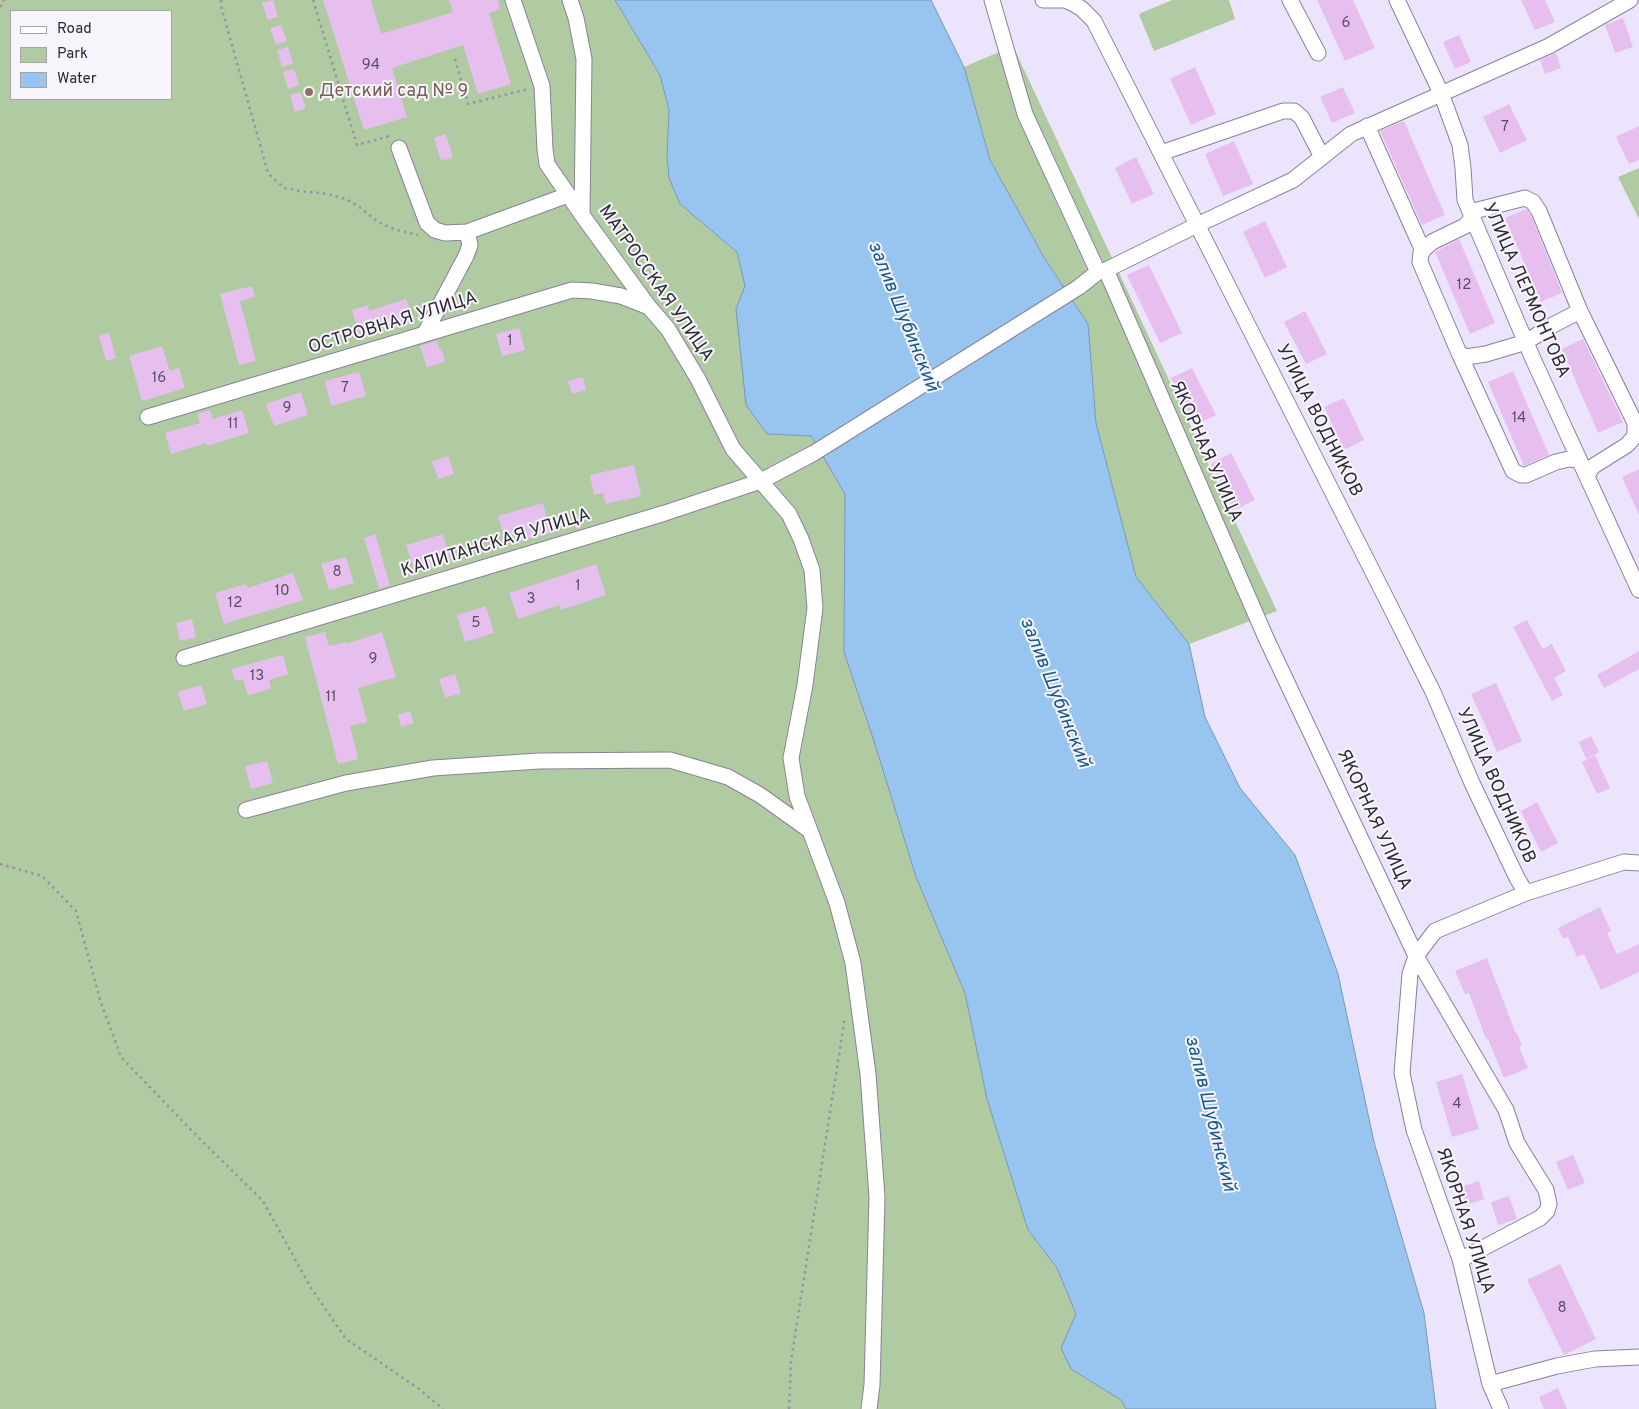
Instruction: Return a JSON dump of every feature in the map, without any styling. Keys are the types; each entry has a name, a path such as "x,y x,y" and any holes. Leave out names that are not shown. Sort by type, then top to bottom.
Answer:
{"street":[{"path":"514,0 542,86 547,164 582,215"},
{"name":"МАТРОССКАЯ УЛИЦА","path":"570,0 576,18 584,58 582,215 668,329 688,362 733,449 789,514 802,539 812,570 815,608 805,685 791,758 797,796 837,903 853,963 868,1074 877,1197 872,1385 869,1409"},
{"name":"ЯКОРНАЯ УЛИЦА","path":"992,0 1025,114 1102,271 1266,638 1416,956 1410,974 1402,1073 1414,1130 1460,1259 1490,1384 1501,1409"},
{"name":"УЛИЦА ВОДНИКОВ","path":"1043,0 1065,0 1082,9 1094,21 1433,692 1472,783 1526,893"},
{"path":"1290,0 1318,53"},
{"name":"УЛИЦА ЛЕРМОНТОВА","path":"1397,0 1441,94 1460,145 1464,168 1465,200 1471,215 1526,342 1639,590"},
{"name":"КАПИТАНСКАЯ УЛИЦА","path":"184,658 665,513 761,481 814,453 1102,271 1293,180 1351,134 1550,46 1630,0"},
{"path":"1161,153 1283,111 1294,111 1302,118 1322,157"},
{"path":"1367,126 1423,250"},
{"path":"399,148 427,223 435,230 446,233 466,232 568,195"},
{"path":"1579,460 1569,459 1556,462 1526,475 1513,471 1459,353 1420,262 1423,250 1432,242 1466,226 1471,215 1524,198 1533,202 1539,211 1580,311 1635,423 1635,436 1627,445 1592,467 1587,476"},
{"path":"426,333 466,256 470,245 466,232"},
{"name":"ОСТРОВНАЯ УЛИЦА","path":"148,417 572,290 622,296 649,306"},
{"path":"1459,353 1466,357 1486,354 1526,342 1580,311"},
{"path":"246,810 346,783 433,768 539,761 670,760 728,777 760,795 809,830"},
{"path":"1460,1259 1540,1218 1547,1211 1549,1204 1546,1190 1517,1143 1506,1110 1416,956 1435,931 1526,893 1624,862 1639,862"},
{"path":"1490,1384 1595,1358 1639,1357"}],"path":[{"path":"0,7 4,0"},
{"path":"221,0 221,6 268,173 286,188 328,194 346,199 378,222 396,230 423,236 446,233"},
{"path":"312,0 358,145 394,135 399,148"},
{"path":"455,58 468,104 542,86"},
{"path":"0,864 42,876 76,912 101,1003 122,1057 192,1132 263,1201 311,1288 346,1339 419,1389 443,1409"},
{"path":"789,1409 791,1360 846,1012"}],"green space":[{"path":"0,0 615,0 660,75 669,109 667,156 669,178 680,204 737,252 745,286 736,309 767,434 811,436 845,494 844,652 916,877 965,993 987,1099 1028,1230 1057,1268 1076,1314 1071,1369 1121,1400 1126,1409 0,1409"},
{"path":"1172,0 1229,0 1235,19 1154,51 1139,15"},
{"path":"1013,46 1277,611 1189,644 1136,577 1096,423 1088,324 1045,259 990,160 964,67"},
{"path":"1639,168 1639,219 1618,177"}],"water":[{"name":"залив Шубинский","path":"615,0 931,0 964,67 990,160 1045,259 1088,324 1096,423 1136,577 1189,644 1205,717 1240,788 1295,855 1338,974 1374,1142 1424,1313 1436,1409 1126,1409 1121,1400 1071,1369 1061,1348 1076,1314 1057,1268 1028,1230 987,1099 965,993 916,877 844,652 845,494 811,436 767,434 746,405 736,309 745,286 737,252 680,204 669,178 667,156 669,110 660,75"}],"building":[{"path":"273,0 278,17 268,20 262,3"},
{"path":"323,0 371,0 381,34 453,12 449,0 498,0 500,9 489,13 511,84 478,94 463,45 392,68 407,117 364,130"},
{"path":"1317,0 1353,0 1375,48 1345,61"},
{"path":"1521,0 1545,0 1555,22 1535,30"},
{"path":"1623,18 1633,47 1615,53 1605,25"},
{"path":"281,25 287,41 276,45 270,28"},
{"path":"1459,35 1471,62 1455,69 1443,42"},
{"path":"288,47 293,63 282,67 277,50"},
{"path":"1556,53 1561,68 1545,74 1540,60"},
{"path":"1195,67 1216,114 1191,125 1170,79"},
{"path":"294,69 299,85 288,89 283,72"},
{"path":"1343,87 1355,113 1332,123 1320,97"},
{"path":"300,92 306,108 295,112 290,95"},
{"path":"1509,104 1527,140 1500,153 1483,117"},
{"path":"1404,121 1445,215 1422,225 1380,131"},
{"path":"1639,126 1639,160 1629,164 1616,137"},
{"path":"446,134 453,157 441,161 434,138"},
{"path":"1234,141 1253,184 1223,196 1205,154"},
{"path":"1136,157 1154,194 1132,204 1115,168"},
{"path":"1526,209 1531,215 1562,293 1541,302 1505,218"},
{"path":"1265,221 1287,267 1265,278 1243,232"},
{"path":"1459,239 1495,323 1470,334 1435,252"},
{"path":"1149,265 1182,333 1160,343 1127,275"},
{"path":"252,286 255,297 240,301 256,361 239,365 220,294"},
{"path":"406,299 414,322 385,331 383,327 359,334 352,310 368,305 369,311"},
{"path":"1305,311 1327,354 1306,364 1284,322"},
{"path":"519,328 525,350 502,356 496,334"},
{"path":"109,333 116,358 106,361 99,336"},
{"path":"1583,339 1623,422 1598,433 1562,349"},
{"path":"437,341 445,362 427,367 420,346"},
{"path":"162,346 170,371 179,368 185,388 142,401 129,356"},
{"path":"1192,368 1216,415 1195,425 1171,378"},
{"path":"1513,371 1549,455 1524,466 1488,382"},
{"path":"359,372 366,396 331,406 325,381"},
{"path":"583,377 586,390 572,394 568,381"},
{"path":"301,392 308,415 274,426 266,404"},
{"path":"1344,398 1364,440 1344,450 1324,407"},
{"path":"210,410 213,419 242,410 249,433 207,446 206,443 171,454 165,433 200,423 197,414"},
{"path":"1231,453 1255,500 1234,510 1211,464"},
{"path":"448,456 454,474 438,479 432,462"},
{"path":"634,465 641,496 606,504 603,493 594,495 590,475"},
{"path":"1639,469 1639,515 1622,477"},
{"path":"543,503 551,533 517,542 515,534 504,537 498,516"},
{"path":"375,534 390,585 379,589 364,538"},
{"path":"443,534 451,561 415,572 406,545"},
{"path":"346,557 354,583 329,590 321,564"},
{"path":"596,564 606,595 561,610 559,605 518,619 509,593"},
{"path":"293,573 303,600 224,624 215,593 246,584 248,588"},
{"path":"486,606 494,633 465,642 457,615"},
{"path":"192,619 196,637 180,641 176,623"},
{"path":"1527,620 1543,649 1552,644 1566,671 1554,678 1563,695 1552,701 1513,627"},
{"path":"325,632 329,646 346,642 346,644 382,632 396,677 358,688 367,722 350,726 358,759 338,764 305,637"},
{"path":"1639,651 1639,669 1604,688 1597,675"},
{"path":"283,655 288,674 269,680 271,689 248,695 243,679 235,681 231,669"},
{"path":"455,674 461,693 445,698 439,679"},
{"path":"1496,683 1522,741 1497,752 1471,694"},
{"path":"201,685 207,704 184,711 178,692"},
{"path":"410,711 414,723 401,727 398,715"},
{"path":"1591,736 1599,752 1586,759 1579,742"},
{"path":"1595,755 1610,788 1597,794 1582,762"},
{"path":"267,761 273,783 251,789 245,766"},
{"path":"1537,802 1558,843 1541,852 1521,811"},
{"path":"1600,907 1611,931 1607,933 1617,954 1639,944 1639,972 1601,990 1584,954 1577,957 1568,937 1563,939 1558,928"},
{"path":"1487,958 1522,1046 1519,1047 1528,1068 1504,1078 1488,1039 1486,1039 1469,993 1465,994 1455,971"},
{"path":"1462,1074 1479,1129 1452,1137 1436,1082"},
{"path":"1573,1155 1585,1183 1568,1190 1556,1162"},
{"path":"1479,1181 1484,1199 1466,1205 1460,1187"},
{"path":"1509,1196 1517,1219 1498,1225 1491,1202"},
{"path":"1560,1264 1596,1339 1564,1355 1527,1280"},
{"path":"1558,1388 1567,1409 1544,1409 1539,1397"}],"place":[{"name":"Детский сад № 9","path":"309,92"}]}
